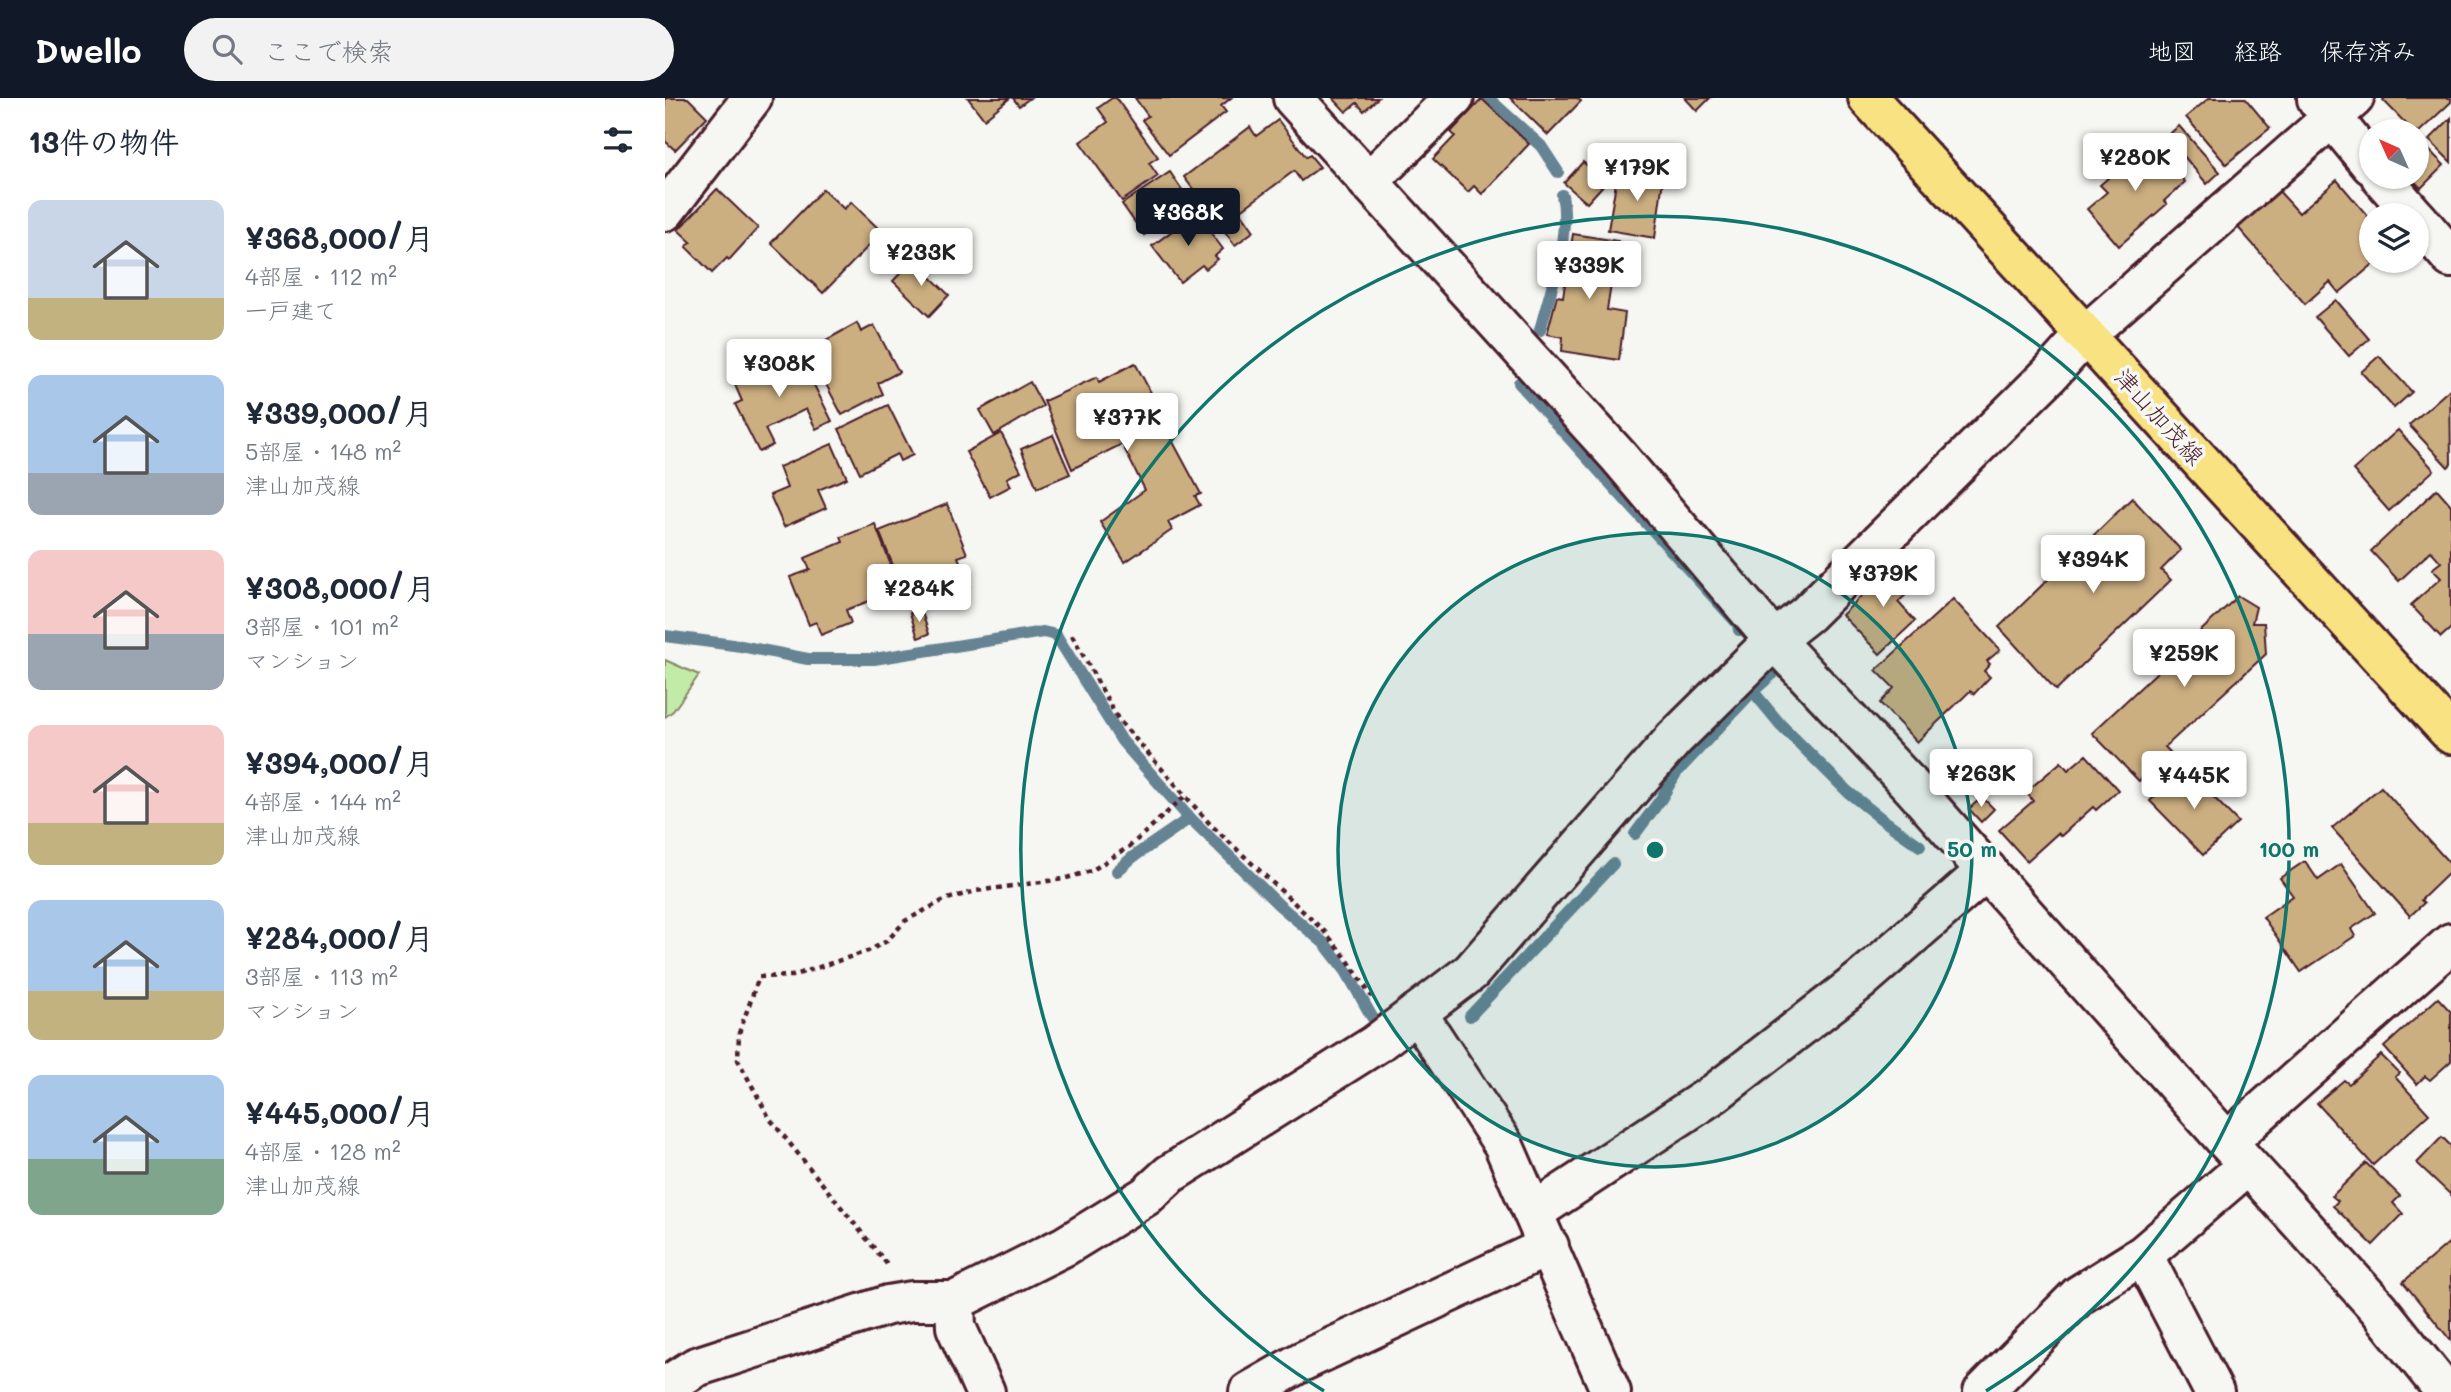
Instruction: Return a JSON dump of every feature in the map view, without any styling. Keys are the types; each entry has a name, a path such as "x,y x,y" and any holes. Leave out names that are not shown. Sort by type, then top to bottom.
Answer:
{"main road":[{"name":"津山加茂線","path":"1868,98 2451,734"}],"street":[{"path":"665,211 752,98"},
{"path":"1293,98 1618,456 1774,640 1987,870 2237,1154 2378,1308 2445,1392"},
{"path":"1368,181 1454,98"},
{"path":"665,1387 696,1367 888,1305 912,1301 955,1301 1076,1239 1146,1196 1170,1174 1365,1052 1406,1022 1471,972 1674,739 1774,640 1807,614 2049,375 2085,335 2334,105 2359,146"},
{"path":"2391,189 2403,203"},
{"path":"2429,233 2451,258"},
{"path":"1249,1392 1542,1229 1861,980 1987,870"},
{"path":"1983,1392 2079,1295 2143,1255 2237,1154 2451,943"},
{"path":"1406,1022 1503,1144 1611,1392"},
{"path":"2143,1255 2214,1392"},
{"path":"955,1301 956,1327 985,1392"}],"path":[{"path":"1072,635 1118,719 1210,824 1325,932 1406,1022"},
{"path":"912,1301 899,1279 770,1119 739,1060 739,1033 759,978 792,976 868,951 887,941 905,921 944,900 976,891 1063,879 1091,871 1130,846 1185,796"}],"green space":[{"path":"665,660 699,675 673,711 665,717"}],"building":[{"path":"665,98 688,98 707,117 675,150 665,141"},
{"path":"968,98 1010,98 984,119"},
{"path":"1013,98 1030,98 1019,106"},
{"path":"1116,98 1158,157 1149,163 1158,176 1122,201 1080,142 1108,122 1098,108"},
{"path":"1135,98 1231,98 1221,106 1226,112 1169,155 1142,120 1148,116"},
{"path":"1333,98 1378,98 1364,111 1357,103 1346,112"},
{"path":"1510,98 1577,98 1581,101 1548,135"},
{"path":"1685,98 1710,98 1697,111"},
{"path":"2209,98 2245,98 2270,128 2226,164 2186,117"},
{"path":"2451,98 2451,102 2429,123 2429,119 2401,119 2383,100"},
{"path":"1482,99 1529,144 1482,194 1474,186 1468,192 1433,159 1455,136 1451,132"},
{"path":"2451,118 2451,162 2429,140"},
{"path":"1278,120 1306,157 1310,155 1320,167 1301,181 1294,171 1240,211 1254,231 1235,245 1184,177 1250,127 1256,136"},
{"path":"2179,126 2220,172 2207,184 2167,136"},
{"path":"2150,141 2185,182 2164,201 2167,204 2119,246 2087,209 2107,192 2100,185"},
{"path":"2429,150 2444,165 2429,180"},
{"path":"1583,162 1606,182 1587,203 1564,183"},
{"path":"1642,167 1664,172 1655,238 1608,230 1618,171 1640,175"},
{"path":"1170,172 1191,203 1144,235 1122,204"},
{"path":"2337,180 2359,206 2359,273 2363,273 2339,293 2330,282 2305,304 2236,225 2277,189 2299,213"},
{"path":"717,189 758,228 729,260 727,258 712,273 686,247 691,242 678,230"},
{"path":"823,189 844,209 851,202 882,232 823,293 771,243"},
{"path":"1196,213 1223,249 1215,256 1218,259 1206,269 1202,265 1180,282 1152,246"},
{"path":"1573,234 1618,241 1607,310 1625,313 1619,360 1562,351 1563,337 1547,334 1557,296 1563,297"},
{"path":"913,260 949,295 929,316 893,281"},
{"path":"2336,300 2369,339 2349,356 2315,317"},
{"path":"857,323 861,332 874,325 899,372 878,383 883,394 842,415 808,350"},
{"path":"798,353 832,421 816,429 806,409 765,429 773,445 759,452 735,404 742,401 735,385"},
{"path":"2379,356 2412,392 2394,408 2361,372"},
{"path":"1135,363 1163,415 1159,416 1201,494 1195,496 1200,505 1168,522 1172,530 1125,562 1100,522 1145,490 1122,444 1072,469 1044,401 1097,377 1099,382"},
{"path":"1030,382 1043,406 994,435 980,410"},
{"path":"2450,389 2451,464 2448,467 2409,425"},
{"path":"888,405 913,455 900,461 897,454 860,473 839,429"},
{"path":"2398,430 2434,470 2389,511 2353,470"},
{"path":"1001,433 1021,471 1007,478 1011,486 990,497 966,452"},
{"path":"1053,435 1070,474 1037,488 1021,449"},
{"path":"832,444 847,478 818,490 826,508 784,527 770,495 787,488 779,467"},
{"path":"2437,489 2451,505 2451,628 2441,637 2411,605 2441,578 2432,569 2441,562 2431,551 2399,581 2371,551"},
{"path":"2132,498 2181,550 2161,570 2171,580 2056,690 1999,627"},
{"path":"947,504 967,554 958,557 970,586 911,610 879,531"},
{"path":"875,524 900,589 846,610 851,623 821,635 816,622 809,625 790,577 810,570 805,558 843,542 841,537"},
{"path":"1897,561 1919,583 1898,602 1915,621 1880,654 1842,615"},
{"path":"2238,596 2256,607 2252,623 2264,623 2266,654 2165,747 2170,752 2139,781 2092,733"},
{"path":"1953,599 2000,650 1987,661 1990,664 1984,671 1990,677 1974,694 1970,691 1917,742 1880,703 1894,688 1876,670"},
{"path":"921,609 929,634 918,638 910,613"},
{"path":"2086,755 2118,790 2096,810 2093,807 2061,836 2058,833 2027,861 1999,830 2033,801 2026,792 2061,762 2068,770"},
{"path":"2184,767 2238,822 2203,855 2150,801"},
{"path":"2381,787 2451,865 2451,871 2421,900 2424,903 2410,916 2332,828"},
{"path":"1982,797 1994,809 1981,822 1969,809"},
{"path":"2305,861 2318,880 2341,864 2375,913 2351,929 2355,936 2301,972 2263,917 2293,896 2280,878"},
{"path":"2438,998 2451,1012 2451,1061 2430,1080 2425,1076 2417,1084 2384,1047"},
{"path":"2381,1055 2399,1073 2395,1077 2429,1114 2373,1165 2317,1103 2344,1080 2349,1084"},
{"path":"2442,1137 2451,1146 2451,1195 2417,1163"},
{"path":"2366,1163 2400,1196 2393,1203 2403,1214 2373,1245 2333,1206 2338,1201 2332,1196"},
{"path":"2451,1241 2451,1341 2403,1282"}],"waterway":[{"path":"1488,98 1541,146 1558,172"},
{"path":"1540,330 1562,245 1562,195"},
{"path":"1519,383 1738,624 1739,630"},
{"path":"665,636 741,646 808,659 874,659 1043,632 1056,635 1122,741 1185,813 1279,905 1325,944 1346,971 1372,1017"},
{"path":"1635,834 1676,773 1752,692 1776,671"},
{"path":"1751,689 1780,724 1848,792 1920,846"},
{"path":"1117,871 1190,818"},
{"path":"1470,1016 1613,864"}]}
